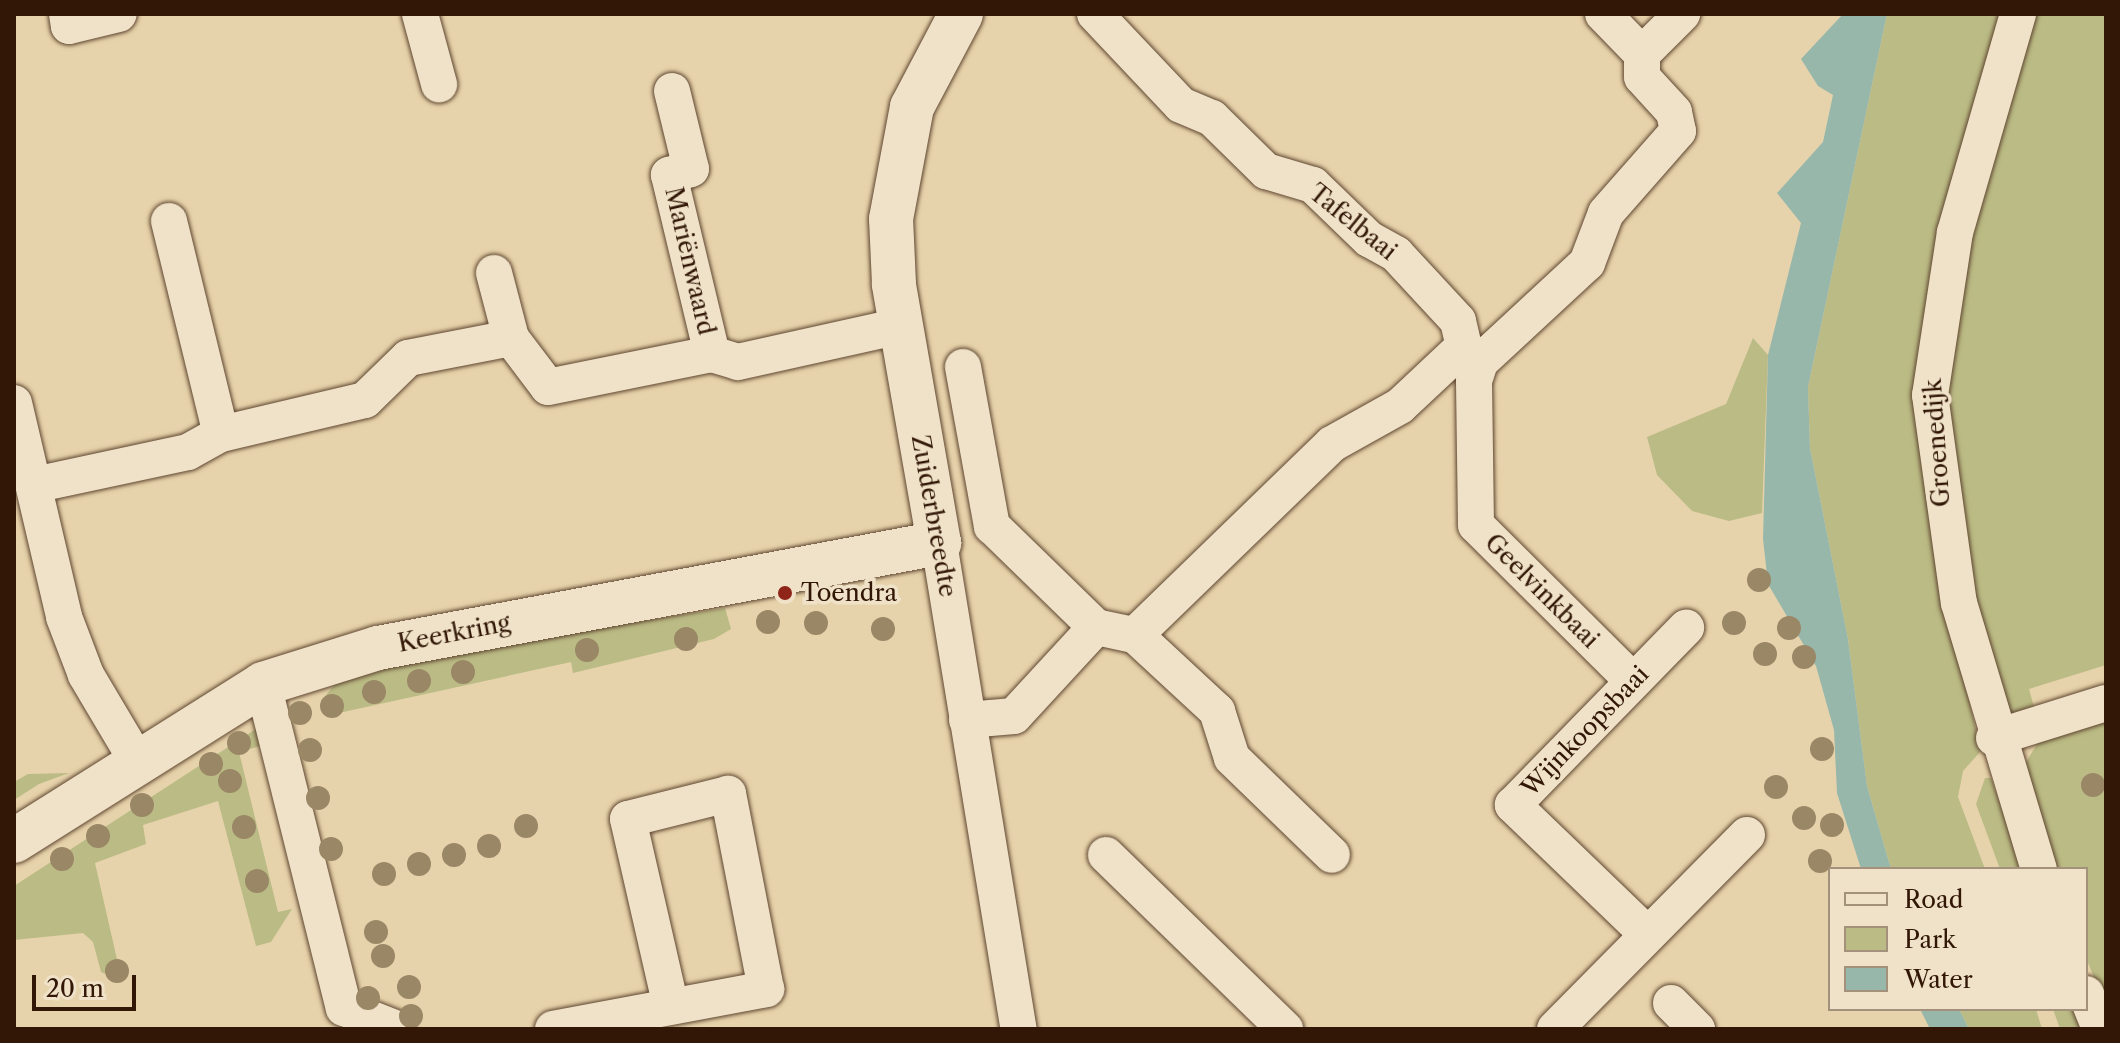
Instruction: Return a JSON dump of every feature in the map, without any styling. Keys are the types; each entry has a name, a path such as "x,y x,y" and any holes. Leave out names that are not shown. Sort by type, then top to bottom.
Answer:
{"street":[{"path":"67,14 69,26 119,14"},
{"path":"420,14 439,84"},
{"name":"Zuiderbreedte","path":"961,14 912,107 891,219 900,326 1019,1029"},
{"name":"Tafelbaai","path":"1095,14 1181,105 1212,118 1266,171 1313,185 1369,239 1396,254 1458,321 1472,354"},
{"path":"1135,635 1332,444 1400,406 1472,354 1587,263 1606,213 1678,131 1674,112 1642,77 1642,54 1603,14"},
{"path":"1642,54 1682,14"},
{"name":"Groenedijk","path":"2018,14 1955,232 1930,395 1941,512 1994,738 2038,867"},
{"name":"Mariënwaard","path":"672,91 691,169 669,175 712,354"},
{"path":"169,221 221,434"},
{"name":"Mariënwaard","path":"494,273 511,338 548,387 712,354 738,362 900,326"},
{"path":"34,485 188,452 221,434 365,400 408,358 511,338"},
{"name":"Geelvinkbaai","path":"1472,354 1476,525 1633,681"},
{"path":"963,367 992,526 1096,627 1135,635 1217,711 1232,758 1332,855"},
{"path":"14,403 19,447 34,485 69,631 137,761"},
{"name":"Keerkring","path":"14,841 263,684 378,648 939,543"},
{"path":"967,720 1014,716 1096,627"},
{"name":"Wijnkoopsbaai","path":"1646,933 1513,805 1686,628"},
{"path":"263,684 344,1008 397,1029"},
{"path":"1994,738 2106,703"},
{"path":"553,1029 670,1003 690,1009 766,989 728,794 628,819 670,1003"},
{"path":"1555,1029 1646,933 1747,835"},
{"path":"1106,855 1285,1029"},
{"path":"2088,999 2100,1029"},
{"path":"1671,1003 1697,1029"}],"green space":[{"path":"1887,14 2004,14 1936,252 1916,407 1937,566 1981,751 1963,771 1958,797 1984,867 1890,867 1867,786 1848,639 1810,448 1808,387"},
{"path":"2032,14 2106,14 2106,665 2029,689 2036,714 2017,715 1998,705 1944,440 1955,292"},
{"path":"1753,338 1768,355 1762,513 1729,521 1692,511 1657,475 1647,437 1726,404"},
{"path":"725,608 731,629 714,639 573,673 571,662 325,716 322,700 347,669"},
{"path":"2106,720 2106,1007 2088,963 2088,867 2050,867 2018,776 2038,742"},
{"path":"259,727 264,745 239,752 278,912 292,909 271,942 256,946 218,801 143,825 146,844 95,863 122,981 101,972 93,942 83,933 14,940 14,886"},
{"path":"69,773 39,784 14,800 14,782 28,774"},
{"path":"1985,778 1991,778 2022,867 1999,867 1976,804"},
{"path":"1960,1011 2037,1011 2042,1029 1969,1029"},
{"path":"2054,1011 2079,1011 2086,1029 2060,1029"}],"water":[{"path":"1843,14 1887,14 1808,387 1810,448 1848,639 1867,786 1890,867 1860,867 1837,793 1834,730 1816,666 1768,584 1763,539 1768,355 1801,223 1777,193 1823,142 1833,95 1818,86 1801,59"},
{"path":"1921,1011 1960,1011 1969,1029 1930,1029"}],"place":[{"name":"Toendra","path":"785,593"}]}
